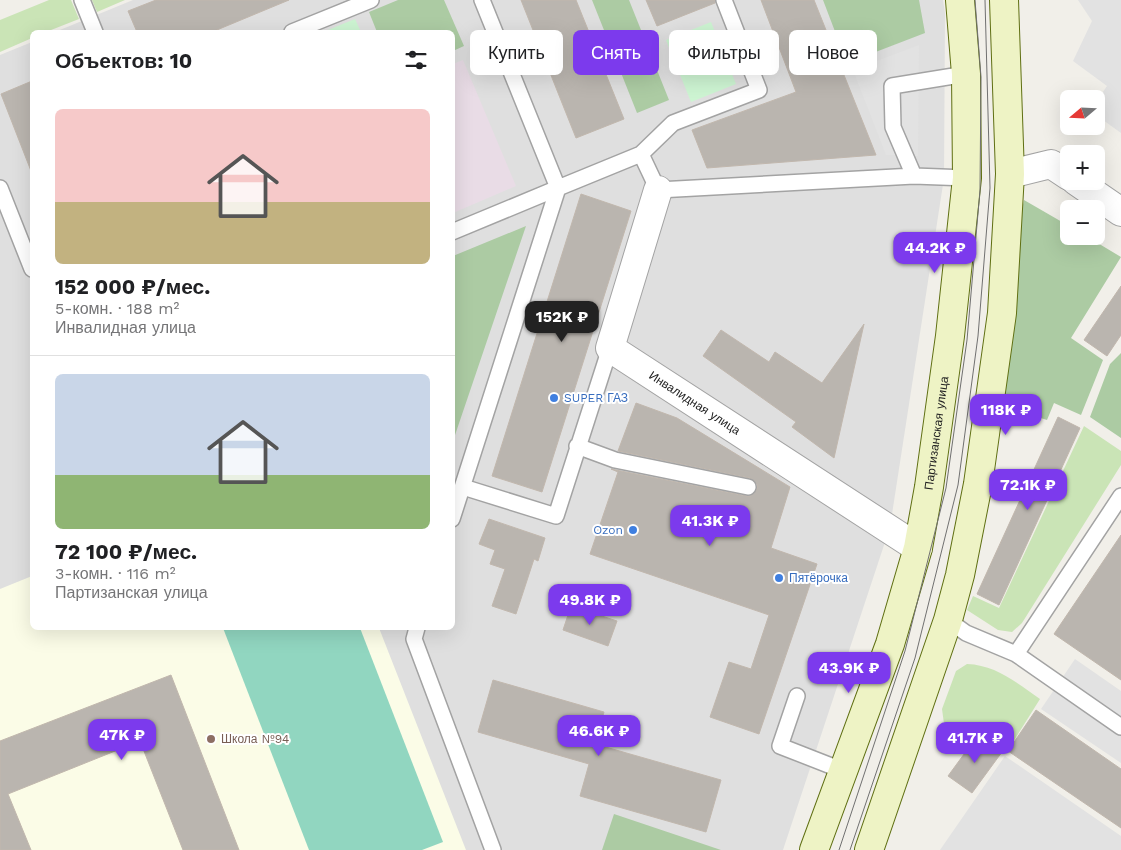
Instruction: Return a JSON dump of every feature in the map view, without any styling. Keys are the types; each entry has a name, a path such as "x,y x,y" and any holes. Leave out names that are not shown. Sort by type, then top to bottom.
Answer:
{"street":[{"name":"Партизанская улица","path":"814,850 890,644 918,548 949,345 967,178 966,74 960,0"},
{"path":"869,850 948,620 960,575 976,494 1002,313 1010,174 1004,0"},
{"path":"1010,174 1051,164 1060,170"},
{"path":"610,348 658,190"},
{"path":"1089,190 1121,212"},
{"name":"Инвалидная улица","path":"610,348 918,548"}],"lane":[{"path":"82,0 94,30"},
{"path":"297,30 371,0"},
{"path":"455,511 558,188 482,0"},
{"path":"455,231 641,154 674,123 759,90 724,0"},
{"path":"914,176 894,126 892,86 966,74"},
{"path":"641,154 658,190 914,176 967,178"},
{"path":"0,188 30,264"},
{"path":"463,487 556,516 610,348"},
{"path":"577,446 615,460 748,487"},
{"path":"1016,654 1121,496"},
{"path":"948,620 966,633 1016,654 1121,726"},
{"path":"416,630 414,638 492,850"},
{"path":"797,696 780,746 844,771"}],"shaded area":[{"path":"133,0 943,0 945,13 944,178 890,527 783,850 0,850 0,55 30,43 30,630 455,630 455,30 60,30"},
{"path":"1078,0 1121,0 1121,133 1105,121 1104,90 1107,86 1073,61 1092,21"},
{"path":"919,45 918,156 886,155 855,75 877,75 877,61"},
{"path":"463,60 516,186 455,212 455,63"},
{"name":"Школа №94","path":"30,577 30,630 380,630 466,850 0,850 0,589"},
{"path":"1075,659 1121,691 1121,763 1041,709"},
{"path":"1005,756 1121,836 1121,850 940,850"}],"green space":[{"path":"49,0 71,0 79,19 51,30 30,30 30,39 0,52 0,20"},
{"path":"92,0 125,0 97,12"},
{"path":"398,0 444,0 464,46 455,50 455,30 376,30 369,12"},
{"path":"592,0 629,0 641,30 604,30"},
{"path":"823,0 919,0 925,33 877,51 877,30 834,30"},
{"path":"355,19 360,30 328,30"},
{"path":"711,22 714,30 691,30"},
{"path":"622,75 659,75 669,100 637,113"},
{"path":"680,75 732,75 736,84 691,102"},
{"path":"1024,200 1060,221 1060,245 1101,245 1121,257 1071,338 1103,360 1081,415 1054,403 1047,420 999,405 1005,289"},
{"path":"526,226 455,435 455,255"},
{"path":"1121,353 1121,438 1090,417 1110,364"},
{"path":"1084,426 1121,451 1121,465 1022,623 1012,632 998,630 967,610 973,596 999,608"},
{"path":"224,630 361,630 443,842 422,850 309,850"},
{"path":"967,664 978,665 997,671 1040,699 1008,750 972,725 958,743 945,731 942,709 956,671"},
{"path":"614,814 721,850 602,850"}],"building":[{"path":"156,0 289,0 217,30 136,30 128,11"},
{"path":"521,0 576,0 588,30 573,30 573,75 606,75 624,119 576,138 551,75 563,75 563,30 533,30"},
{"path":"646,0 715,0 715,3 657,26"},
{"path":"761,0 814,0 826,30 789,30 789,74 779,47 779,30 772,30"},
{"path":"790,75 844,75 876,155 707,168 692,130 796,92"},
{"path":"30,82 30,168 1,94"},
{"path":"581,194 631,211 542,492 492,476"},
{"path":"1121,286 1121,335 1107,356 1084,340"},
{"path":"864,324 834,458 792,427 796,422 703,356 721,330 769,362 775,352 822,383"},
{"path":"636,403 677,418 790,487 771,548 817,564 759,734 710,717 729,662 751,669 769,615 590,554 618,472 611,469 746,496 751,496 757,489 757,484 750,478 618,451"},
{"path":"1058,417 1080,428 999,605 977,594"},
{"path":"489,519 545,538 538,561 534,559 516,614 492,606 505,569 490,564 495,550 479,544"},
{"path":"1121,535 1121,680 1054,634"},
{"path":"571,606 617,621 608,646 563,630"},
{"path":"171,675 239,850 183,850 140,741 8,794 31,850 0,850 0,741"},
{"path":"493,680 604,712 595,744 721,780 706,832 580,796 589,764 478,732"},
{"path":"1036,710 1121,769 1121,828 1008,751"},
{"path":"978,735 1002,752 972,793 948,776"}],"tram line":[{"path":"839,850 905,651 946,488 967,340 980,190 981,77 975,0"},
{"path":"850,850 915,658 958,485 978,336 990,188 985,0"}],"place":[{"name":"SUPER ГАЗ","path":"554,398"},
{"name":"Ozon","path":"633,530"},
{"name":"Пятёрочка","path":"779,578"},
{"name":"Школа №94","path":"211,739"}]}
